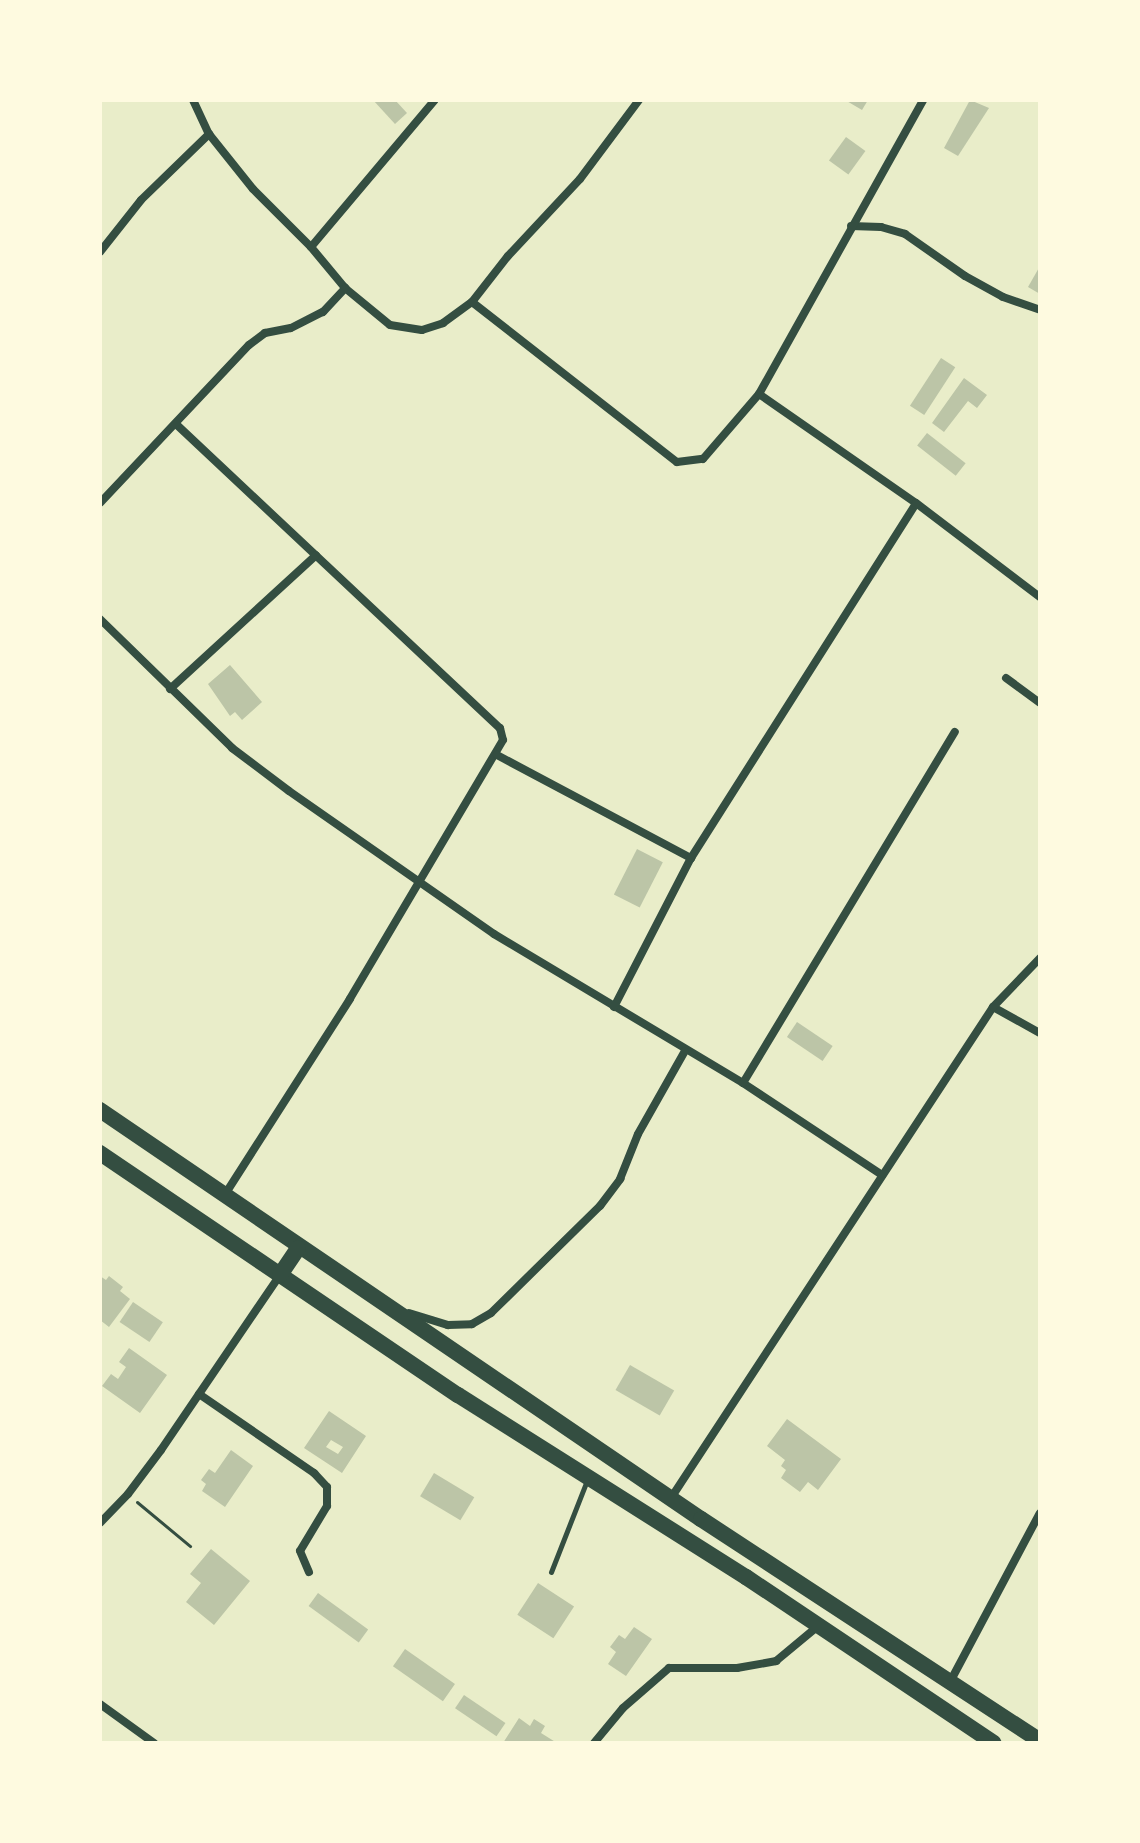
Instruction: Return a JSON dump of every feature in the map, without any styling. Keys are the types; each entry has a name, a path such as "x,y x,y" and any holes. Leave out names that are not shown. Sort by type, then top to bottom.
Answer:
{"highway":[{"path":"100,1110 226,1193 298,1248 393,1308 671,1498 1040,1741"},
{"path":"100,1153 587,1479 746,1577 994,1743"},
{"path":"280,1275 298,1248"}],"street":[{"path":"193,100 209,134 253,189 311,247 345,288 390,325 422,330 443,323 472,302 508,256 580,179 639,100"},
{"path":"311,247 435,100"},
{"path":"472,302 677,462 703,459 759,394 923,100"},
{"path":"100,252 141,200 209,134"},
{"path":"851,226 881,227 905,234 965,276 1003,297 1040,310"},
{"path":"100,503 177,425 249,345 265,333 291,328 323,312 345,288"},
{"path":"759,394 916,503 1040,597"},
{"path":"177,425 500,728 503,740 497,755 350,999 226,1193"},
{"path":"614,1007 691,858 916,503"},
{"path":"170,689 316,555"},
{"path":"100,619 232,748 419,882 494,934 743,1083 882,1175"},
{"path":"1006,678 1040,703"},
{"path":"743,1083 955,732"},
{"path":"497,755 691,858"},
{"path":"671,1498 993,1007 1040,958"},
{"path":"993,1007 1040,1033"},
{"path":"393,1308 448,1325 472,1324 491,1313 600,1206 620,1179 638,1134 685,1051"},
{"path":"100,1523 128,1494 280,1275"},
{"path":"199,1394 314,1473 327,1487 327,1506 300,1551 309,1572"},
{"path":"950,1682 1040,1513"},
{"path":"594,1743 623,1708 669,1668 737,1668 776,1661 817,1627"},
{"path":"100,1704 154,1743"}],"lane":[{"path":"551,1572 587,1479"}],"path":[{"path":"128,1494 190,1546"}],"building":[{"path":"373,100 395,100 407,113 395,124"},
{"path":"845,100 868,100 862,110"},
{"path":"970,100 989,108 958,156 944,148"},
{"path":"846,137 865,151 848,175 829,160"},
{"path":"1040,266 1040,294 1028,287"},
{"path":"941,358 955,367 924,415 910,406"},
{"path":"964,378 987,395 977,408 968,401 944,432 932,423"},
{"path":"927,433 966,463 956,476 917,446"},
{"path":"230,665 262,702 242,720 235,712 230,716 208,684"},
{"path":"637,849 663,862 640,908 614,894"},
{"path":"797,1022 833,1046 823,1061 787,1037"},
{"path":"100,1276 106,1280 109,1276 123,1287 120,1291 130,1299 109,1327 100,1320"},
{"path":"133,1302 163,1322 149,1342 120,1322"},
{"path":"129,1348 167,1375 140,1413 102,1386 111,1374 118,1379 126,1367 119,1362"},
{"path":"630,1365 674,1390 660,1416 616,1390"},
{"path":"329,1411 366,1436 342,1473 304,1448","holes":["331,1440 343,1447 338,1454 326,1447"]},
{"path":"787,1419 841,1459 818,1490 808,1482 800,1492 781,1478 786,1470 781,1466 785,1460 767,1446"},
{"path":"231,1450 253,1466 225,1507 202,1491 206,1484 201,1480 209,1469 215,1473"},
{"path":"434,1473 474,1497 460,1520 420,1496"},
{"path":"211,1549 250,1581 214,1625 186,1602 201,1583 190,1574"},
{"path":"538,1583 574,1606 553,1638 517,1615"},
{"path":"318,1593 368,1629 359,1642 309,1606"},
{"path":"634,1627 652,1639 626,1676 608,1664 616,1652 610,1647 619,1635 625,1639"},
{"path":"405,1649 455,1684 443,1701 393,1666"},
{"path":"464,1695 505,1723 497,1736 455,1708"},
{"path":"519,1718 530,1726 534,1719 545,1726 541,1733 557,1743 503,1743"}]}
